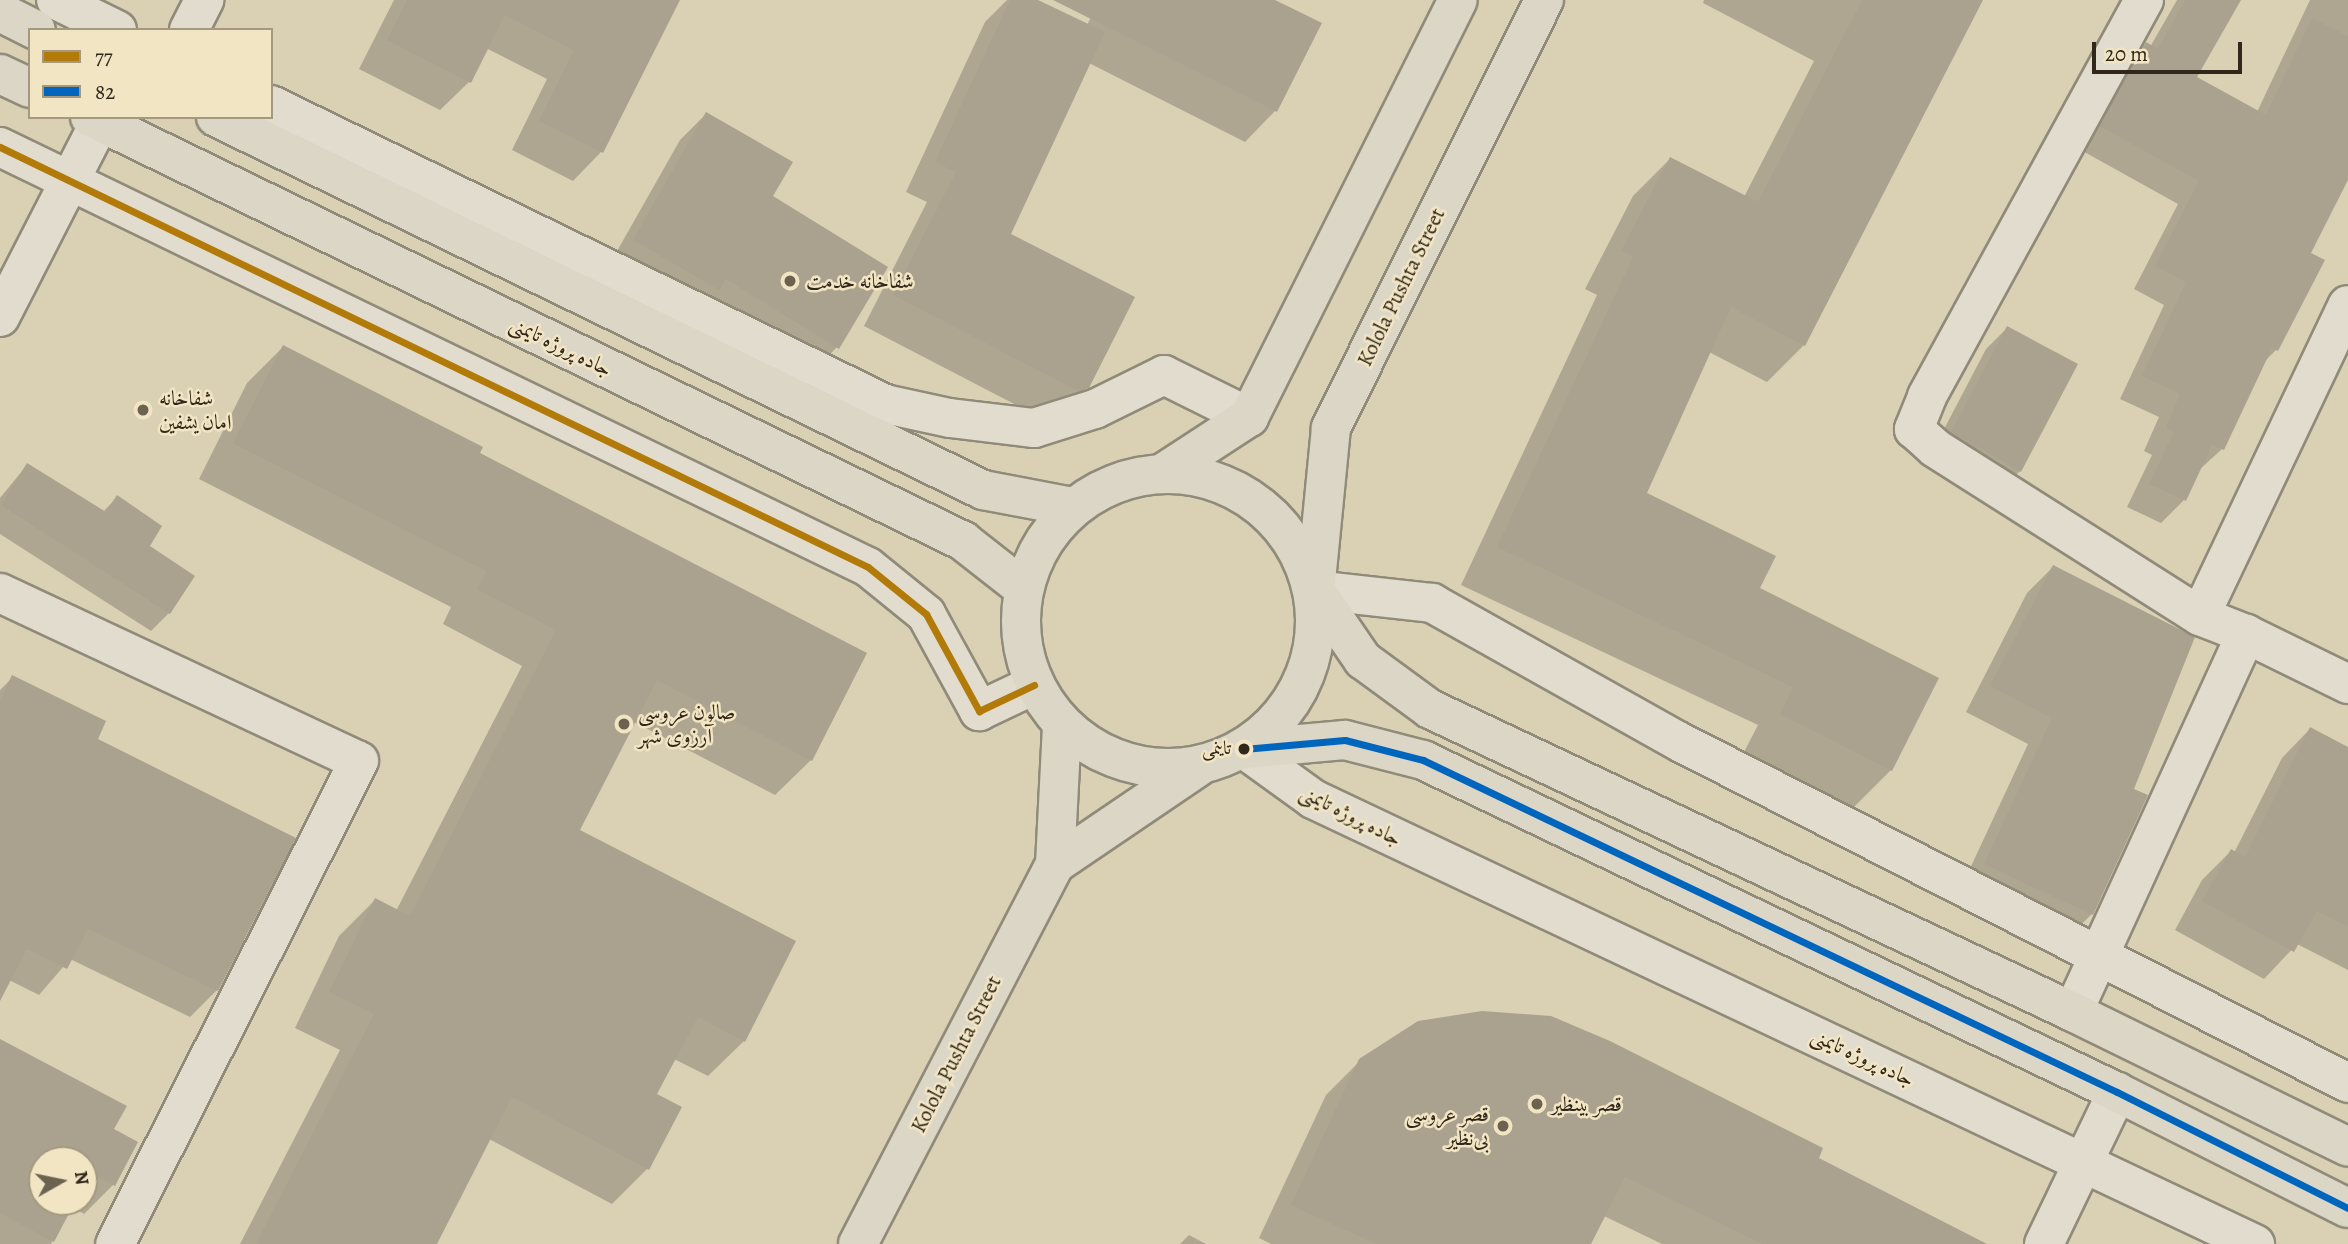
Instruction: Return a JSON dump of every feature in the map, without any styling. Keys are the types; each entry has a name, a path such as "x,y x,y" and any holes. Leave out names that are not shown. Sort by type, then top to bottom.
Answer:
{"main road":[{"path":"1163,473 1249,417 1458,0"},
{"name":"Kolola Pushta Street","path":"1244,749 1281,717 1306,674 1315,627 1315,590 1331,428 1544,0"},
{"path":"0,12 32,28"},
{"path":"0,74 28,87"},
{"path":"220,119 983,490 1073,507"},
{"name":"جاده پروژه تایمنی","path":"95,120 963,541 1023,588"},
{"path":"1198,767 1149,769 1102,754 1062,726 1034,685 1021,638 1023,588 1042,542 1073,507 1115,482 1163,473 1210,479 1254,500 1288,535 1315,590 1363,660 1430,709 2073,1012 2348,1147"},
{"path":"1055,864 1062,726"},
{"path":"1055,864 1198,767 1244,749 1345,740 1423,760 2118,1092 2348,1208"},
{"name":"Kolola Pushta Street","path":"858,1244 1055,864"}],"street":[{"path":"56,0 113,28"},
{"path":"190,28 204,0"},
{"path":"2144,0 1927,397 1914,429 1935,448 2200,616 2246,634 2348,684"},
{"path":"273,106 885,404 950,418 1034,428 1095,409 1164,375 1249,417"},
{"path":"0,317 71,180 95,120"},
{"path":"0,147 868,567 926,614 979,711 1034,685"},
{"path":"2200,616 2348,305"},
{"path":"1315,590 1432,603 1680,742 2348,1083"},
{"path":"0,593 359,761 115,1244"},
{"path":"2073,1012 2246,634"},
{"name":"جاده پروژه تایمنی","path":"1244,749 1313,799 2255,1244"},
{"path":"2044,1244 2118,1092"}],"building":[{"path":"407,0 680,0 603,153 539,121 574,50 505,15 471,83 387,40"},
{"path":"1010,0 1038,0 1105,32 1011,234 1135,297 1089,388 1078,391 893,295 956,172 935,162"},
{"path":"1053,0 1275,0 1322,23 1277,112"},
{"path":"1862,0 1983,0 1805,346 1731,307 1647,493 1776,556 1760,588 1939,678 1892,771 1780,714 1793,687 1497,547 1633,257 1621,251 1670,157 1758,202"},
{"path":"2185,0 2241,0 2197,77 2266,115 2312,18 2348,36 2348,180 2311,253 2325,260 2278,351 2272,348 2224,450 2212,445 2186,501 2149,484 2174,432 2166,428 2180,394 2142,376 2186,282 2155,266 2199,181 2100,126 2146,42 2158,49"},
{"path":"706,112 793,162 773,196 888,267 839,349 726,279 719,290 633,240"},
{"path":"2007,326 2078,364 2021,472 1951,432"},
{"path":"283,345 483,447 480,453 867,653 812,761 657,680 580,830 796,941 745,1042 698,1017 657,1094 682,1107 649,1170 512,1097 437,1244 256,1244 374,1014 329,992 375,898 410,916 556,630 477,589 486,571 233,443"},
{"path":"27,463 106,512 117,495 162,526 150,546 195,576 170,614 1,505"},
{"path":"2053,565 2195,637 2134,789 2148,795 2093,915 1984,864 2052,718 1990,686"},
{"path":"12,675 106,721 98,739 296,838 218,991 88,929 67,969 27,949 0,1001 0,700"},
{"path":"2310,727 2348,747 2348,927 2317,911 2294,952 2202,901 2231,849 2245,857"},
{"name":"قصر بینظیر","path":"1482,1011 1551,1016 1610,1041 1823,1148 1819,1158 1987,1244 1763,1244 1625,1177 1591,1244 1376,1244 1291,1205 1359,1059 1418,1021"},
{"path":"0,1039 127,1106 114,1129 138,1142 115,1186 98,1177 98,1146 28,1146 28,1216 68,1216 54,1242 0,1213"}],"transit line":[{"name":"77","path":"0,147 868,567 926,614 979,711 1034,685"},
{"name":"82","path":"1244,749 1345,740 1423,760 2117,1092 2348,1208"}],"place":[{"name":"شفاخانه خدمت","path":"790,281"},
{"name":"شفاخانه امان یشفین","path":"143,410"},
{"name":"صالون عروسی آرزوی شهر","path":"624,724"},
{"name":"تاینمی","path":"1244,749"},
{"name":"قصر بینظیر","path":"1537,1104"},
{"name":"قصر عروسی بی‌نظیر","path":"1503,1126"}]}
